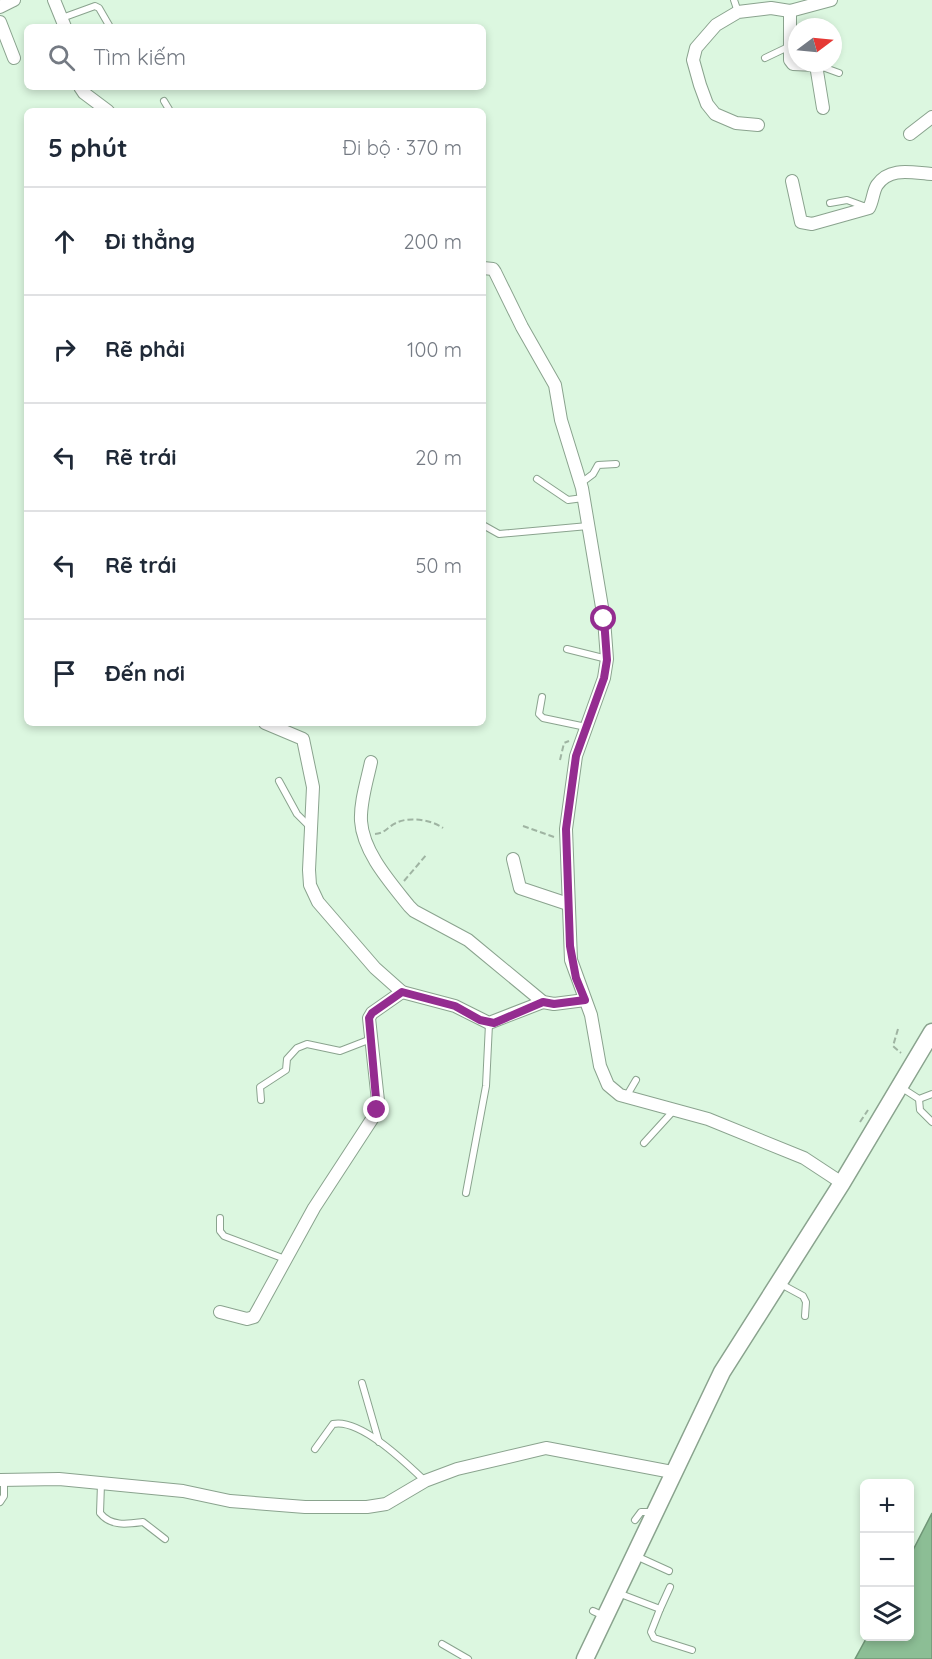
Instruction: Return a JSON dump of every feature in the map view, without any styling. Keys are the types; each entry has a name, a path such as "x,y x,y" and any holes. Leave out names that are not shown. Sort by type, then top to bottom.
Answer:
{"street":[{"path":"0,7 14,0"},
{"path":"54,0 63,22"},
{"path":"758,125 736,123 715,114 707,104 693,60 696,48 736,6 790,11 831,0"},
{"path":"790,11 790,18"},
{"path":"0,22 14,58"},
{"path":"817,72 823,108"},
{"path":"83,90 103,108"},
{"path":"910,134 932,117"},
{"path":"792,181 798,216 801,222 807,224 869,208 876,186 890,174 898,171 932,174"},
{"path":"486,268 493,269 495,272 522,327 555,385 561,420 580,483 604,619 607,660 604,678 576,756 571,785 567,844 572,960 591,1015 604,1078 608,1085 626,1097 688,1112 804,1158 842,1182"},
{"path":"272,726 303,739 314,787 310,885 318,902 375,968 402,992 455,1006 489,1023 503,1020 543,1002"},
{"path":"371,762 362,811 363,836 369,850 396,890 414,911 468,940 543,1002 554,1004 585,1000"},
{"path":"513,859 520,888 568,904"},
{"path":"220,1312 247,1319 254,1317 285,1259 377,1110 369,1018 372,1013 402,992"},
{"path":"585,1659 599,1614 617,1592 672,1472 722,1371 842,1182 932,1032"},
{"path":"2,1480 59,1479 183,1491 230,1501 304,1507 367,1507 386,1503 425,1481 457,1469 546,1448 672,1472"}],"lane":[{"path":"63,22 95,6 99,8 108,24"},
{"path":"765,58 788,47"},
{"path":"834,72 839,74"},
{"path":"164,101 168,108"},
{"path":"830,203 847,200 869,208"},
{"path":"580,483 592,474 598,465 616,464"},
{"path":"537,479 568,500 583,498"},
{"path":"486,527 498,534 588,526"},
{"path":"567,650 607,660"},
{"path":"542,697 539,714 543,718 586,727"},
{"path":"279,781 297,814 312,828"},
{"path":"465,1193 486,1086 489,1023"},
{"path":"261,1100 260,1087 286,1070 287,1059 297,1048 311,1044 340,1051 371,1039"},
{"path":"626,1097 636,1080"},
{"path":"899,1086 919,1099"},
{"path":"919,1099 932,1094"},
{"path":"919,1099 920,1110 932,1122"},
{"path":"644,1143 675,1109"},
{"path":"220,1218 220,1231 224,1236 285,1259"},
{"path":"778,1283 803,1296 806,1302 805,1316"},
{"path":"362,1383 379,1442"},
{"path":"315,1449 333,1424 341,1422 379,1442 425,1481"},
{"path":"0,1502 4,1497 2,1480"},
{"path":"101,1484 100,1514 104,1518 119,1524 143,1522 165,1539"},
{"path":"635,1520 641,1512 654,1512"},
{"path":"635,1556 669,1571"},
{"path":"669,1587 651,1632 654,1638 692,1650"},
{"path":"617,1592 660,1609"},
{"path":"442,1644 468,1659"}],"path":[{"path":"363,836 382,834 396,822 404,821 431,821 443,828"},
{"path":"523,826 560,839 567,844"},
{"path":"396,890 427,854"},
{"path":"898,1029 893,1046 914,1061"}],"shaded area":[{"path":"932,1513 932,1659 855,1659 865,1641 914,1641 914,1548"}],"route":[{"path":"377,1110 369,1018 372,1013 402,992 455,1006 489,1023 494,1023 543,1002 554,1004 585,1000 576,978 570,946 566,829 576,756 604,678 607,660 604,619"}]}
